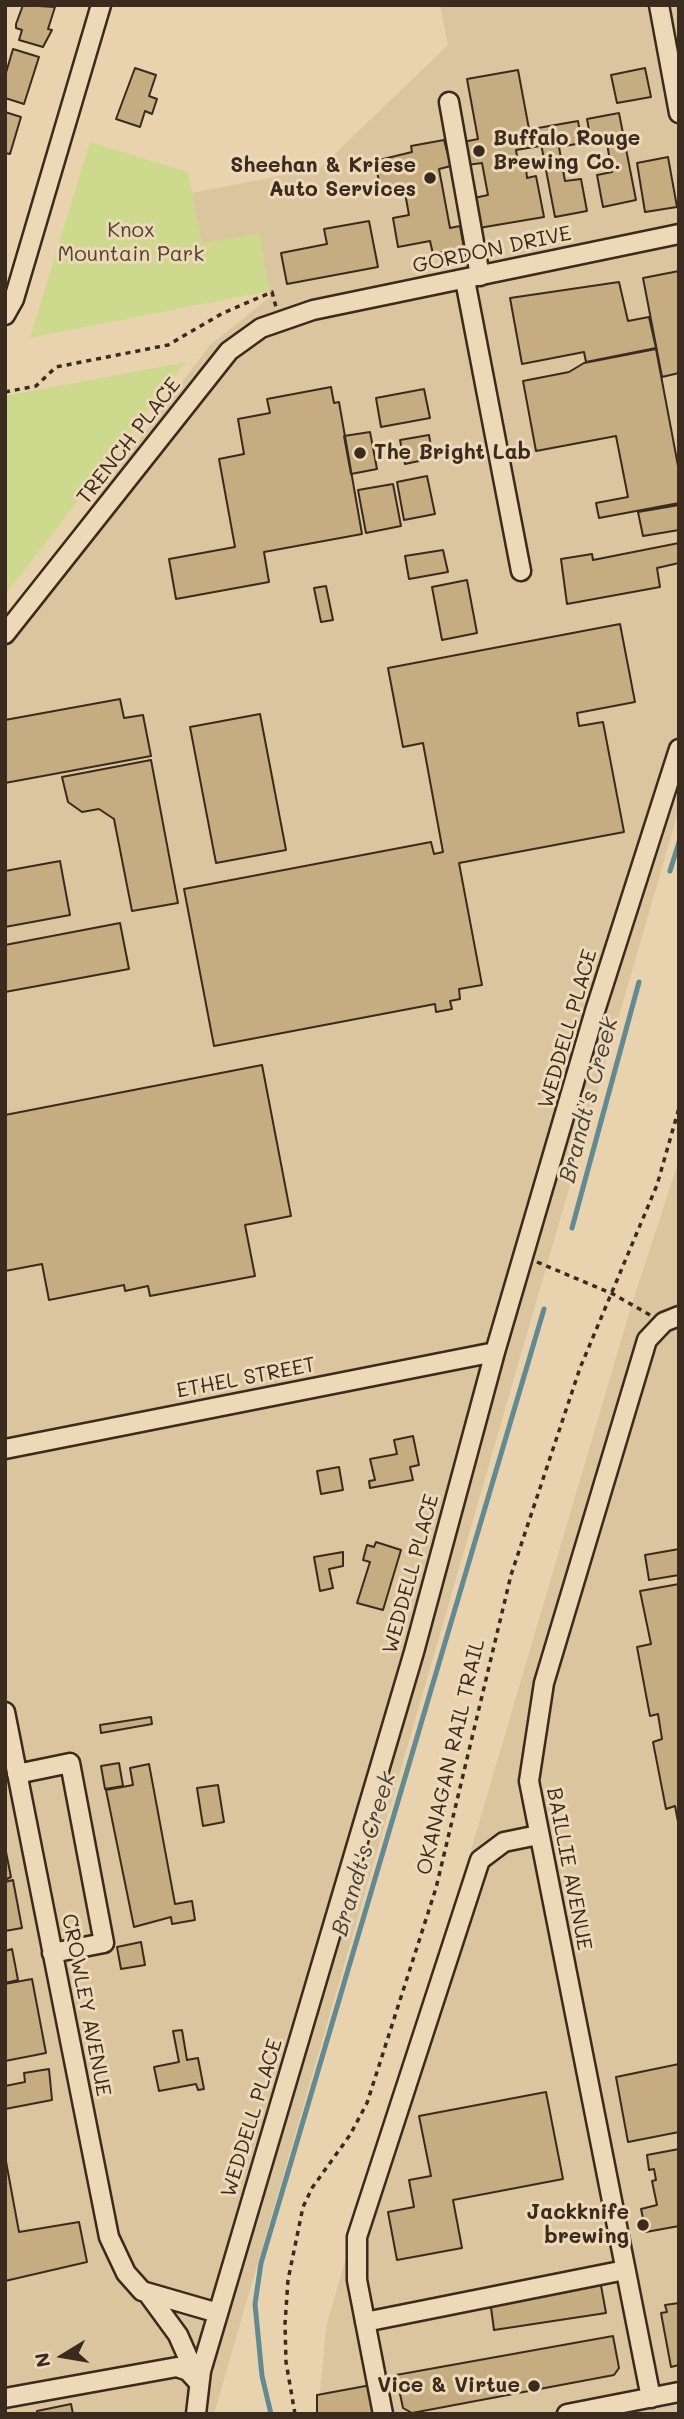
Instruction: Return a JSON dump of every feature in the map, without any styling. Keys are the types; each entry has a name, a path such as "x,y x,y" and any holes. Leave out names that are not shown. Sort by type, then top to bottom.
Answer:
{"street":[{"path":"10,307 101,5"},
{"path":"659,5 679,113"},
{"path":"449,102 472,278 521,571"},
{"name":"GORDON DRIVE","path":"313,310 679,234"},
{"name":"TRENCH PLACE","path":"5,634 229,352 261,328 313,310"},
{"name":"WEDDELL PLACE","path":"196,2414 199,2383 218,2313 414,1653 495,1352 595,1011 679,749"},
{"name":"BAILLIE AVENUE","path":"651,2398 529,1781 544,1683 647,1339 672,1319"},
{"name":"ETHEL STREET","path":"5,1449 495,1352"},
{"name":"CROWLEY AVENUE","path":"5,1712 109,2237 126,2273 148,2294 178,2335 199,2383"},
{"path":"17,1774 69,1763 104,1943 52,1953"},
{"path":"383,2414 358,2280 357,2237 480,1860 504,1842 538,1835"},
{"path":"365,2322 625,2270"},
{"path":"148,2294 218,2313"},
{"path":"5,2398 177,2367 192,2375 199,2383"},
{"path":"567,2414 679,2392"}],"path":[{"path":"5,392 36,386 56,367 168,345 223,313 271,292"},
{"name":"OKANAGAN RAIL TRAIL","path":"295,2414 286,2362 285,2323 288,2280 303,2207 312,2188 350,2135 367,2103 436,1888 511,1575 580,1368 656,1185 679,1108"},
{"path":"525,1256 672,1319"}],"shaded area":[{"path":"440,5 679,5 679,809 214,2414 6,2414 5,622 209,346 270,297 259,234 202,245 192,193 320,168 448,45"},
{"path":"679,1160 679,2414 318,2414 326,2327 374,2160 403,2081 630,1310"}],"green space":[{"name":"Knox Mountain Park","path":"90,142 188,172 202,244 259,233 269,291 30,338"},
{"path":"186,362 5,595 5,396"}],"building":[{"path":"23,5 55,7 48,29 52,30 43,47 19,40 22,30 16,28 16,24"},
{"path":"13,49 39,57 24,104 5,98 5,76"},
{"path":"135,68 156,75 149,96 157,99 152,114 145,111 140,127 116,119"},
{"path":"645,68 651,97 617,103 611,75"},
{"path":"518,70 529,129 537,128 540,146 516,150 519,169 526,168 527,178 536,176 544,217 479,228 474,198 488,195 482,163 467,165 463,142 478,139 467,79"},
{"path":"5,112 21,117 10,154 5,153"},
{"path":"619,113 636,200 603,207 597,175 612,172 606,138 591,141 587,119"},
{"path":"578,121 582,143 559,147 565,181 581,179 587,211 555,217 538,128"},
{"path":"444,140 451,166 439,169 450,228 460,226 464,248 433,254 430,241 398,247 393,218 409,215 404,187 381,192 375,161 412,152 411,146"},
{"path":"668,157 677,207 645,212 637,163"},
{"path":"369,221 378,267 287,284 281,253 327,244 324,229"},
{"path":"679,271 679,373 662,377 643,278"},
{"path":"619,282 628,321 649,317 656,348 586,362 584,352 522,364 510,298"},
{"path":"656,349 679,471 679,503 599,518 596,503 628,497 616,436 536,451 523,381 569,372 584,363"},
{"path":"331,387 334,403 339,402 362,534 264,552 269,582 176,599 169,559 235,547 219,459 244,454 238,419 270,413 267,399"},
{"path":"424,389 430,418 381,427 376,398"},
{"name":"The Bright Lab","path":"370,432 377,469 351,474 344,436"},
{"path":"429,435 433,458 405,464 400,440"},
{"path":"427,476 435,514 404,520 397,482"},
{"path":"393,484 401,526 366,533 358,490"},
{"path":"679,505 679,530 643,536 638,512"},
{"path":"679,543 679,563 657,568 660,587 567,604 561,559 592,554 593,560"},
{"path":"443,550 448,572 409,579 405,556"},
{"path":"467,580 477,633 442,640 432,587"},
{"path":"326,586 333,620 321,622 314,588"},
{"path":"620,624 635,702 577,713 579,726 603,722 624,832 459,863 482,985 459,989 460,999 450,1001 452,1009 436,1012 435,1004 214,1046 184,889 431,842 434,854 443,852 423,743 403,747 388,668"},
{"path":"120,699 124,718 143,715 151,756 5,783 5,720"},
{"path":"260,714 286,850 216,863 190,727"},
{"path":"151,760 178,903 132,911 114,819 99,809 82,812 68,802 62,777"},
{"path":"60,861 70,915 5,927 5,871"},
{"path":"120,923 129,969 5,992 5,945"},
{"path":"262,1065 291,1216 245,1225 255,1276 150,1296 148,1286 125,1291 124,1285 49,1300 42,1264 5,1271 5,1115"},
{"path":"413,1436 419,1465 410,1467 413,1480 370,1488 369,1481 375,1480 370,1459 397,1454 394,1440"},
{"path":"339,1467 343,1490 321,1494 317,1471"},
{"path":"376,1542 401,1550 383,1610 357,1603 370,1562 363,1560 367,1545 374,1547"},
{"path":"679,1549 679,1575 649,1580 645,1555"},
{"path":"343,1552 343,1566 329,1569 333,1588 320,1591 314,1557"},
{"path":"679,1584 679,1827 675,1806 666,1809 653,1742 662,1739 658,1714 650,1716 637,1647 651,1644 640,1591"},
{"path":"151,1717 152,1724 101,1733 100,1725"},
{"path":"119,1763 123,1786 105,1789 101,1766"},
{"path":"149,1764 175,1904 192,1901 195,1920 172,1924 171,1917 134,1927 106,1790 133,1785 130,1768"},
{"path":"218,1785 224,1822 203,1826 197,1788"},
{"path":"5,1847 11,1877 5,1880"},
{"path":"13,1880 22,1928 5,1931 5,1882"},
{"path":"141,1942 145,1965 121,1969 117,1947"},
{"path":"12,1949 18,1980 5,1983 5,1951"},
{"path":"32,1979 46,2053 5,2061 5,1984"},
{"path":"182,2030 187,2060 198,2058 204,2089 198,2090 196,2084 159,2091 154,2067 179,2062 173,2031"},
{"path":"679,2064 679,2132 628,2142 616,2077"},
{"path":"49,2069 52,2100 5,2109 5,2086 25,2082 24,2073"},
{"path":"546,2092 563,2179 453,2200 462,2248 397,2260 388,2212 414,2207 409,2180 431,2176 419,2116"},
{"path":"679,2149 679,2226 646,2232 641,2209 657,2205 652,2181 656,2180 654,2169 649,2170 647,2155"},
{"path":"5,2156 19,2232 79,2222 87,2262 5,2281"},
{"path":"600,2280 606,2313 494,2330 490,2300"},
{"path":"679,2303 679,2365 671,2367 661,2313 667,2312 665,2305"},
{"path":"613,2336 619,2368 614,2375 412,2413 403,2408 396,2375"},
{"path":"371,2385 377,2414 317,2414 317,2395"},
{"path":"71,2404 73,2414 37,2414 37,2411"}],"waterway":[{"name":"Brandt's Creek","path":"670,871 679,842"},
{"name":"Brandt's Creek","path":"572,1228 639,982"},
{"name":"Brandt's Creek","path":"271,2414 262,2376 255,2304 261,2263 544,1309"}],"place":[{"name":"Buffalo Rouge Brewing Co.","path":"479,151"},
{"name":"Sheehan & Kriese Auto Services","path":"430,178"},
{"name":"The Bright Lab","path":"360,453"},
{"name":"Jackknife brewing","path":"643,2225"},
{"name":"Vice & Virtue","path":"534,2386"}]}
